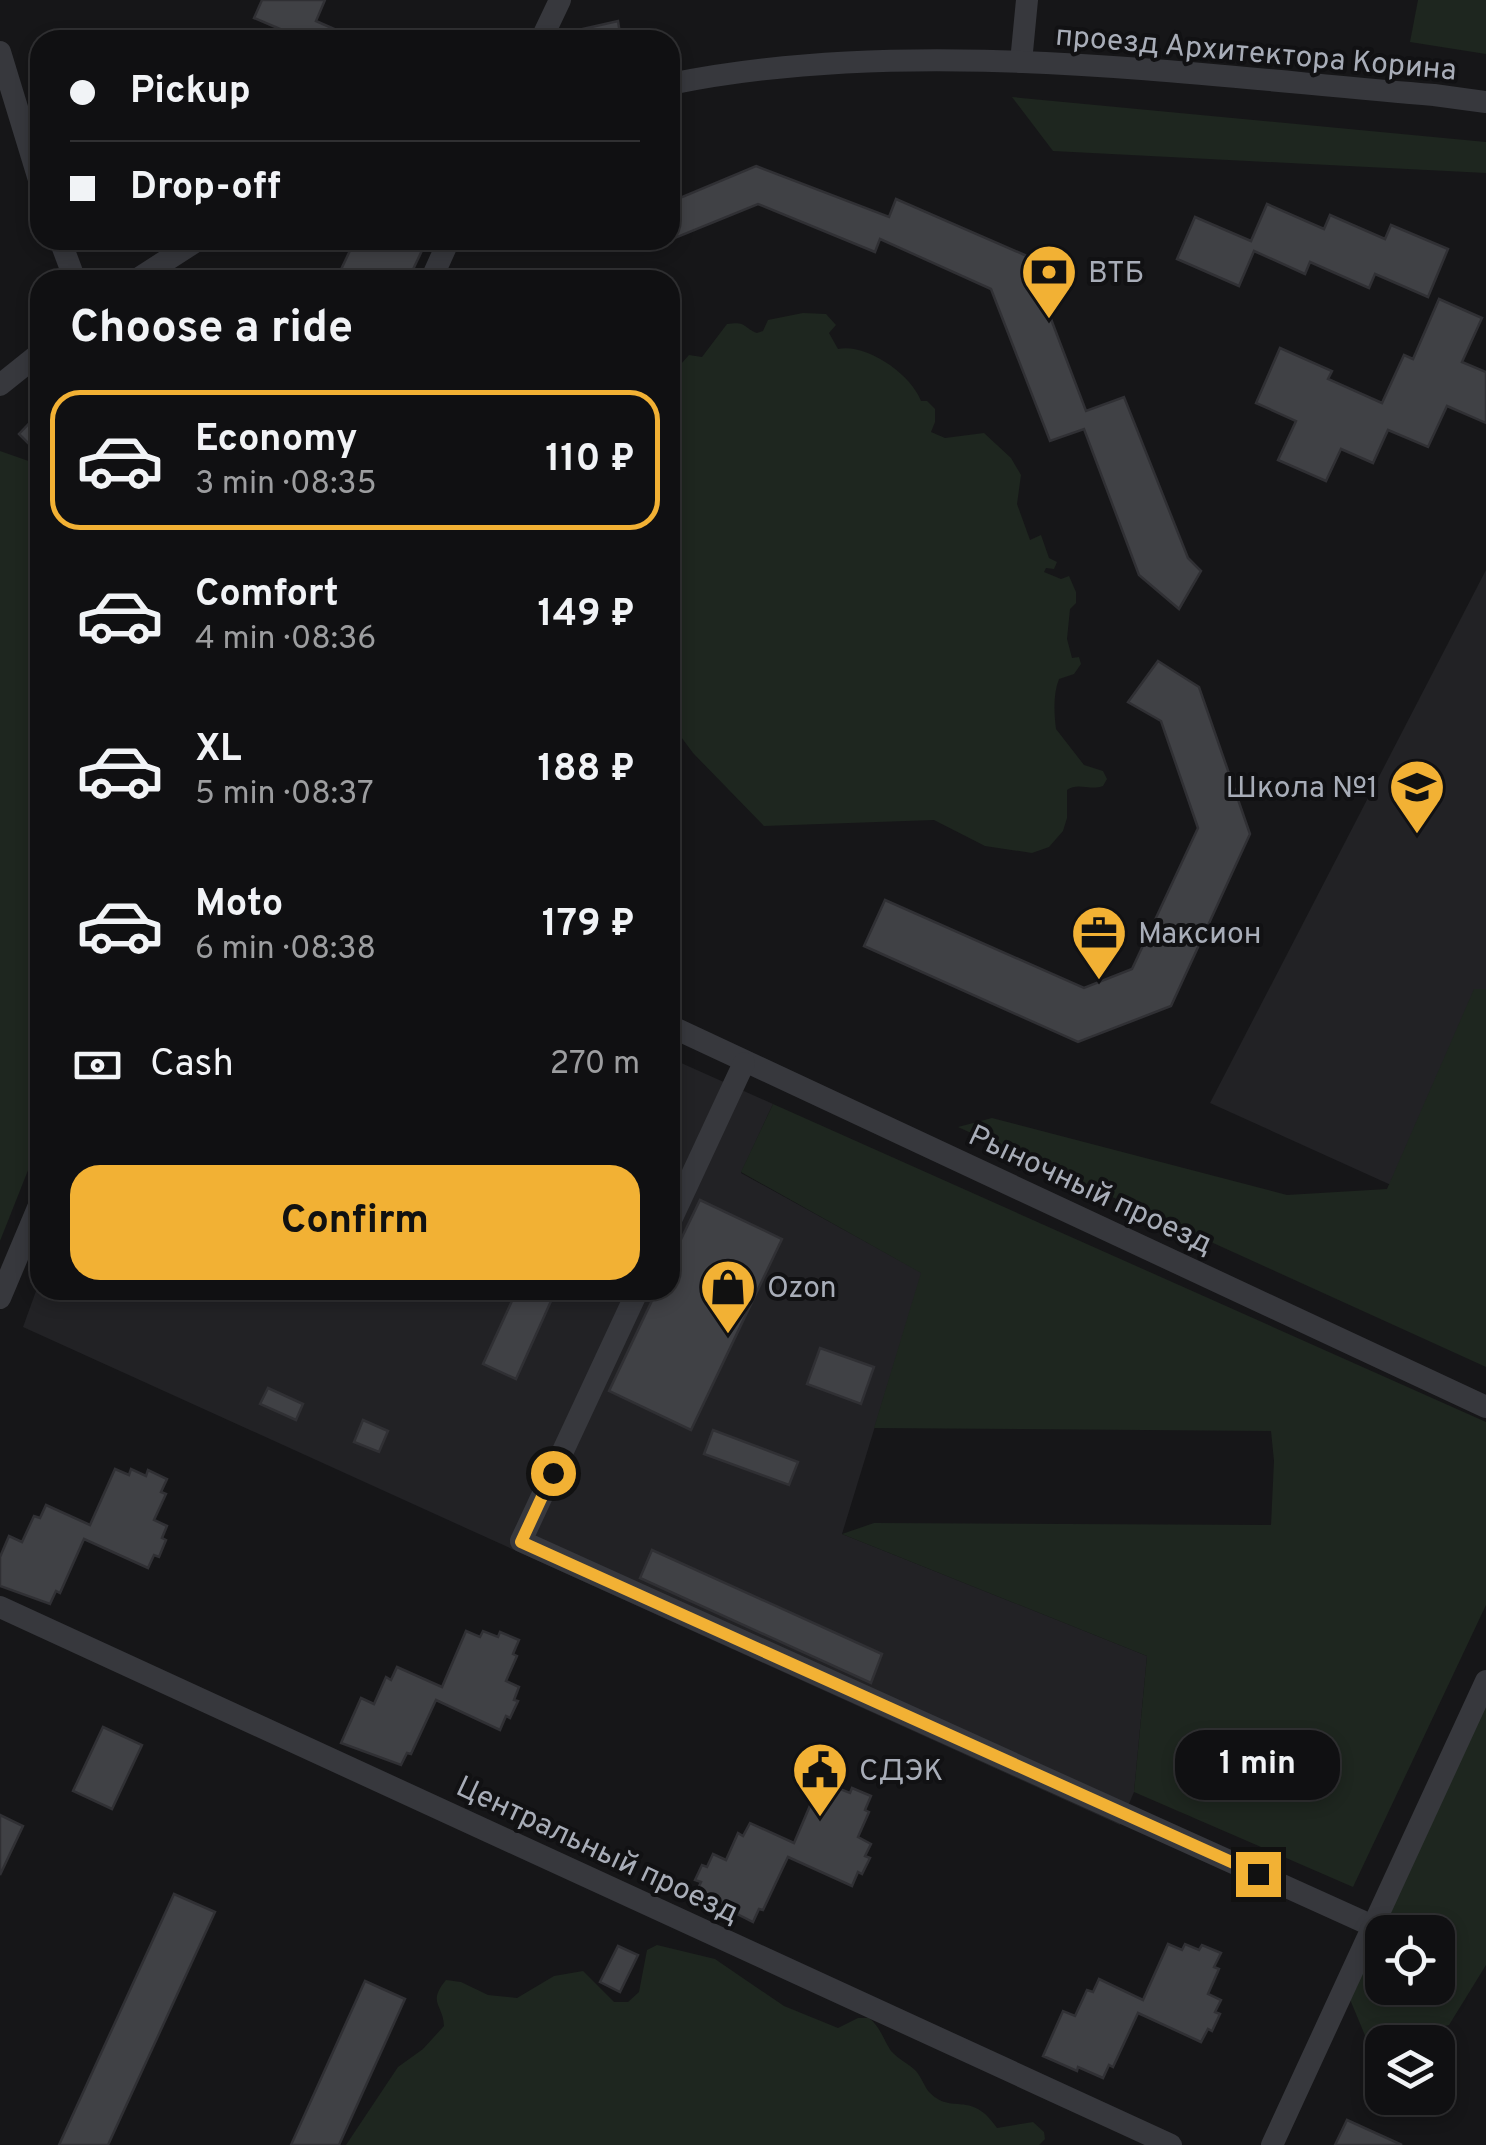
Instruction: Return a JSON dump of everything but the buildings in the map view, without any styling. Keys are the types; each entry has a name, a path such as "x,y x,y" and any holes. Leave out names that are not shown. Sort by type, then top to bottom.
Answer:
{"street":[{"path":"546,30 560,0"},
{"name":"проезд Архитектора Корина","path":"1021,62 1027,0"},
{"path":"0,52 30,150"},
{"name":"проезд Архитектора Корина","path":"680,83 876,62 1021,62 1486,102"},
{"path":"152,270 182,250"},
{"path":"0,386 30,361"},
{"name":"Рыночный проезд","path":"680,1031 1486,1407"},
{"path":"680,1200 744,1062"},
{"path":"0,1298 30,1226"},
{"path":"633,1300 521,1542 1365,1922"},
{"name":"Центральный проезд","path":"0,1606 1171,2145"},
{"path":"1379,1915 1486,1680"},
{"path":"1272,2145 1365,1945"}],"shaded area":[{"path":"1418,0 1486,0 1486,54 1410,42"},
{"path":"1012,97 1486,142 1486,173 1053,151"},
{"path":"803,313 826,314 836,325 829,333 838,349 861,351 886,363 908,381 921,401 935,409 931,432 945,438 984,433 1011,458 1021,475 1017,504 1030,540 1041,535 1049,558 1057,562 1054,569 1046,568 1044,572 1061,579 1069,576 1076,592 1067,639 1072,658 1079,657 1081,664 1074,674 1059,679 1054,704 1056,729 1084,765 1103,771 1107,779 1103,786 1067,790 1063,831 1049,847 1032,853 985,846 934,820 764,826 680,735 680,365 689,355 702,357 727,324 741,324 757,333 763,331 768,320"},
{"path":"0,451 30,462 30,1165 0,1241"},
{"name":"Школа №1","path":"1486,570 1486,1228 1210,1103"},
{"path":"1474,989 1486,989 1486,1367 958,1127 992,1118 1287,1195 1387,1189"},
{"path":"680,1062 773,1104 741,1173 922,1273 842,1534 1147,1656 1134,1792 1120,1825 23,1327 33,1300 680,1300"},
{"path":"773,1104 1486,1422 1486,1605 1353,1887 1134,1792 1147,1656 842,1534 874,1523 1271,1525 1271,1431 874,1428 921,1273 741,1172"},
{"path":"1486,1698 1486,1965 1449,2025 1365,2025 1365,2035 1349,1997 1365,1962 1365,2005 1455,2005 1455,1915 1387,1915"},
{"path":"657,1945 715,1959 784,2006 838,2028 858,2018 869,2018 891,2051 916,2071 937,2099 979,2109 997,2128 1033,2122 1044,2132 1045,2139 1039,2145 346,2145 398,2067 423,2049 444,2026 437,1999 446,1980 461,1982 488,1995 517,1998 554,1976 583,1971 614,2002 628,2002 639,1992 647,1950"}],"place":[{"name":"ВТБ","path":"1049,321"},
{"name":"Школа №1","path":"1417,836"},
{"name":"Максион","path":"1099,982"},
{"name":"Ozon","path":"728,1336"},
{"name":"СДЭК","path":"820,1819"}],"route":[{"path":"553,1473 521,1542 1258,1874"}]}
